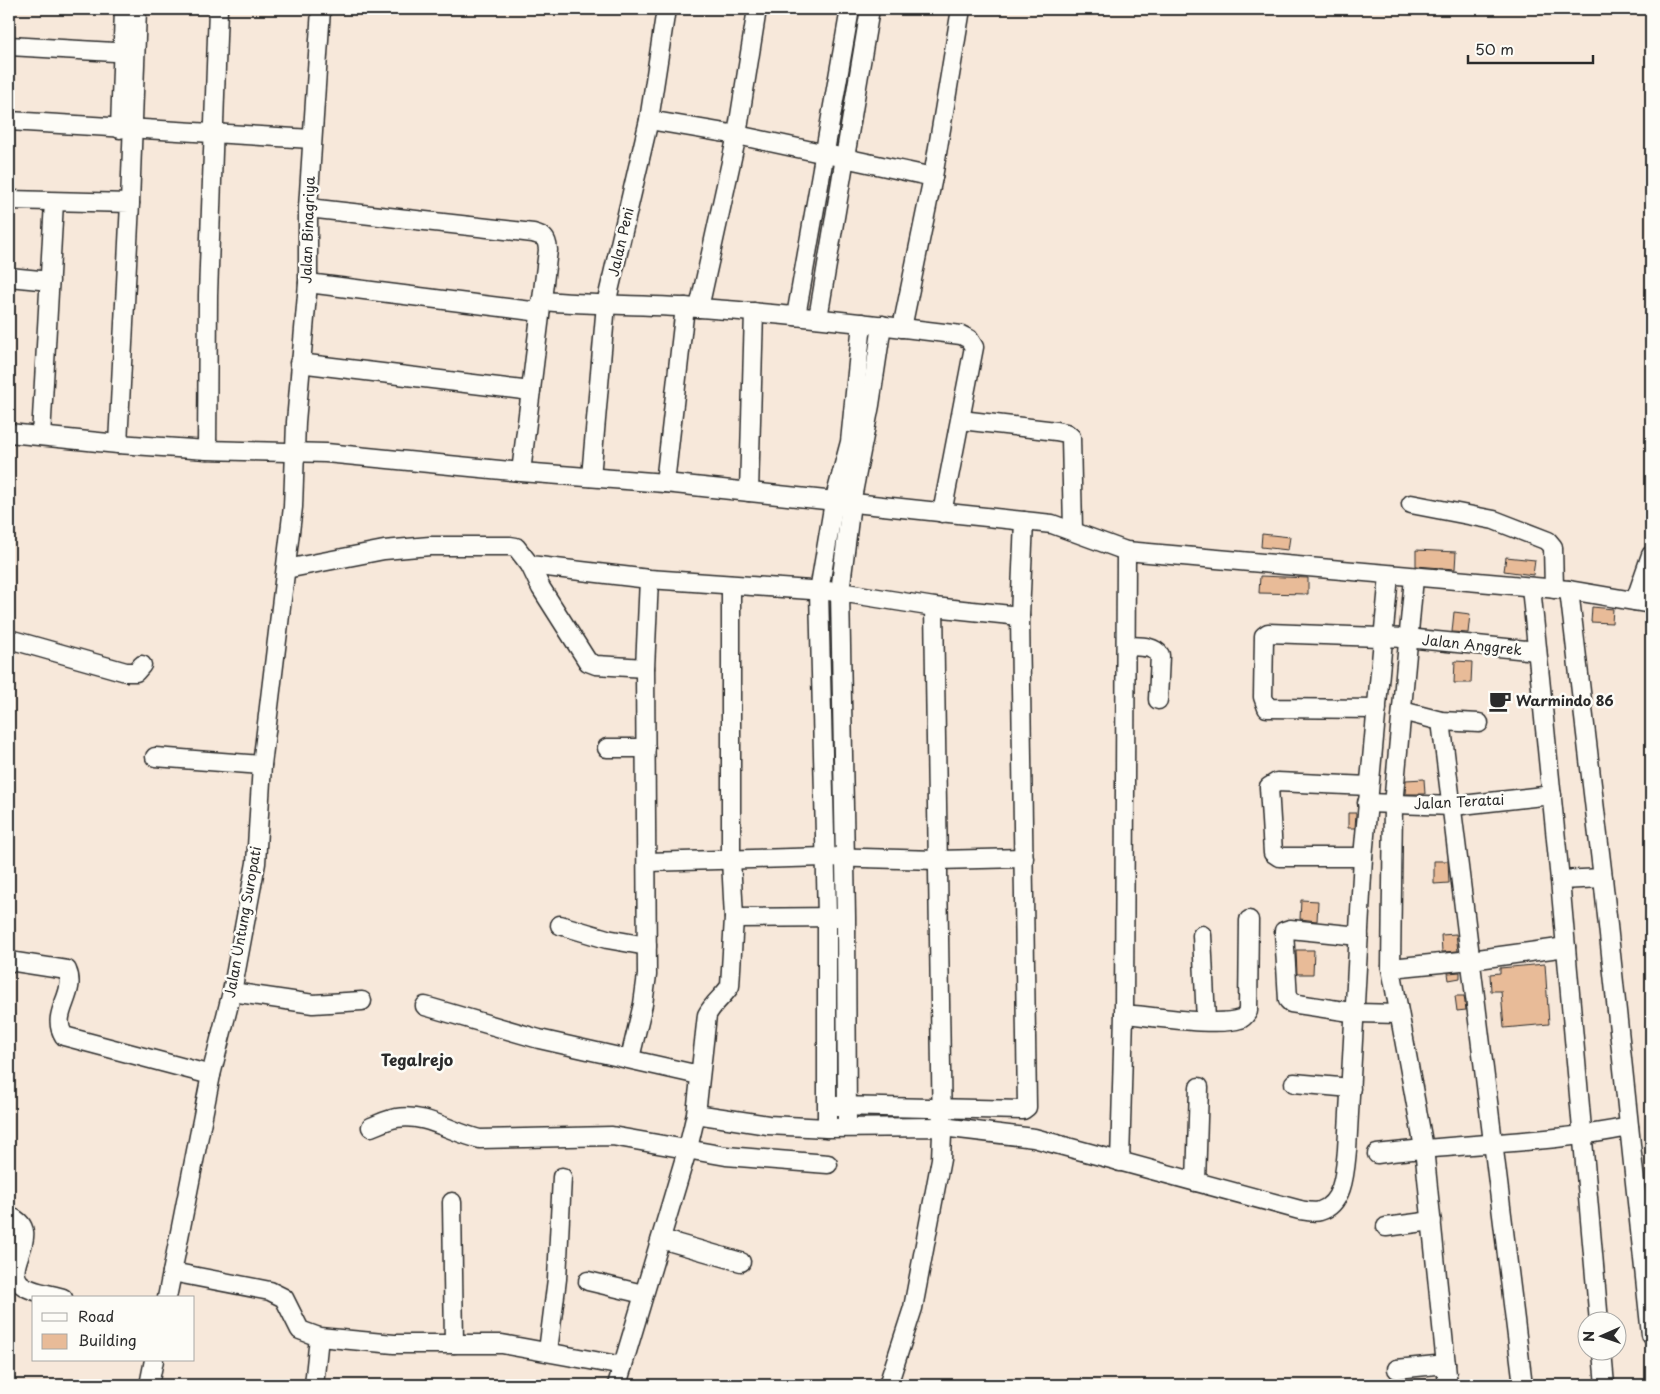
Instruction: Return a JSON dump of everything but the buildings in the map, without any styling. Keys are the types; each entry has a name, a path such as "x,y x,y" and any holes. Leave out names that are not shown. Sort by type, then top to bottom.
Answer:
{"street":[{"path":"118,444 128,53 124,9"},
{"path":"128,53 137,9"},
{"path":"208,450 208,295 218,9"},
{"name":"Jalan Binagriya","path":"295,452 299,363 308,283 308,208 321,9"},
{"name":"Jalan Peni","path":"591,477 606,304 649,120 666,9"},
{"path":"665,483 692,308 736,135 757,9"},
{"path":"796,316 850,9"},
{"path":"818,318 870,9"},
{"path":"902,328 933,177 961,9"},
{"path":"9,46 128,53"},
{"path":"649,120 736,135 933,177"},
{"path":"9,121 312,139"},
{"path":"9,200 124,203"},
{"path":"41,436 54,202"},
{"path":"308,208 543,236 547,240 548,250 521,472"},
{"path":"9,277 50,280"},
{"path":"308,283 541,307 606,304 754,312 882,325 961,336 968,339 974,348 942,513"},
{"path":"749,492 754,312"},
{"path":"857,442 862,323"},
{"path":"827,1128 827,917 819,591 843,503 882,325"},
{"path":"299,363 531,391"},
{"path":"961,420 1056,431 1066,433 1072,437 1073,530"},
{"path":"9,433 118,444 208,450 295,452 665,483 1052,524 1073,530 1126,551 1414,578 1561,589 1643,602 1651,555"},
{"name":"Jalan Untung Suropati","path":"167,1296 211,1075 232,992 256,863 262,766 293,507 295,452"},
{"path":"843,503 840,592 846,916 847,1127"},
{"path":"1412,504 1494,520 1548,541 1553,547 1561,589 1602,878 1651,1335"},
{"path":"828,1106 1023,1110 1027,1107 1020,616 1024,521"},
{"path":"286,569 384,550 430,546 516,547 530,565 540,588 588,662 596,665 644,668"},
{"path":"1120,1162 1124,1014 1126,551"},
{"path":"530,565 649,579 840,592 934,607 1020,616"},
{"path":"1389,575 1377,709 1377,800 1391,968 1424,1148 1448,1385"},
{"path":"695,1118 768,1125 942,1130 1034,1138 1300,1210 1319,1212 1330,1206 1338,1193 1344,1176 1351,1088 1360,1013 1359,936 1362,857 1402,711 1414,578"},
{"path":"630,1058 644,1004 647,946 644,668 649,579"},
{"path":"617,1385 688,1147 695,1118 707,1015 713,1004 724,995 730,986 734,918 731,858 731,585"},
{"path":"1531,587 1560,880 1598,1312"},
{"path":"888,1385 912,1308 941,1159 942,1108 936,860 934,607"},
{"name":"Jalan Anggrek","path":"1377,709 1267,708 1263,697 1264,636 1268,633 1408,638 1538,651"},
{"path":"9,640 126,672 136,672 142,666"},
{"path":"1127,646 1149,647 1157,650 1160,655 1158,700"},
{"path":"1402,711 1441,721 1479,723"},
{"path":"1441,721 1495,1143 1523,1385"},
{"path":"606,748 646,748"},
{"path":"155,757 262,766"},
{"name":"Jalan Teratai","path":"1362,857 1278,857 1273,853 1269,787 1277,782 1377,800 1452,806 1552,795"},
{"path":"647,862 731,858 825,857 936,860 1024,858"},
{"path":"1560,880 1602,878"},
{"path":"734,918 846,916"},
{"path":"1124,1014 1206,1022 1241,1019 1248,1011 1249,920"},
{"path":"560,926 607,939 647,946"},
{"path":"1359,936 1290,929 1284,932 1288,1000 1291,1003 1360,1013 1399,1014"},
{"path":"1202,935 1206,1022"},
{"path":"1391,968 1472,960 1566,947"},
{"path":"9,961 67,970 71,979 70,989 59,1016 58,1028 64,1036 211,1075"},
{"path":"232,992 313,1004 362,1001"},
{"path":"425,1006 539,1039 699,1075"},
{"path":"1294,1083 1351,1088"},
{"path":"1196,1182 1199,1087"},
{"path":"371,1127 396,1118 423,1118 462,1135 480,1138 612,1136 760,1160 828,1164"},
{"path":"1377,1154 1424,1148 1583,1136 1629,1127"},
{"path":"548,1351 557,1279 562,1177"},
{"path":"452,1202 454,1344"},
{"path":"9,1216 18,1220 23,1228 24,1242 16,1275 19,1282 25,1286 58,1296"},
{"path":"1386,1227 1432,1220"},
{"path":"661,1239 742,1262"},
{"path":"172,1272 270,1291 284,1298 300,1330 319,1337 394,1344 502,1344 623,1366"},
{"path":"588,1281 643,1294"},
{"path":"314,1385 319,1337"},
{"path":"149,1385 154,1362"},
{"path":"1603,1362 1605,1385"},
{"path":"1397,1369 1446,1364"}],"place":[{"name":"Warmindo 86","path":"1500,701"}],"district":[{"name":"Tegalrejo","path":"417,1060"}]}
